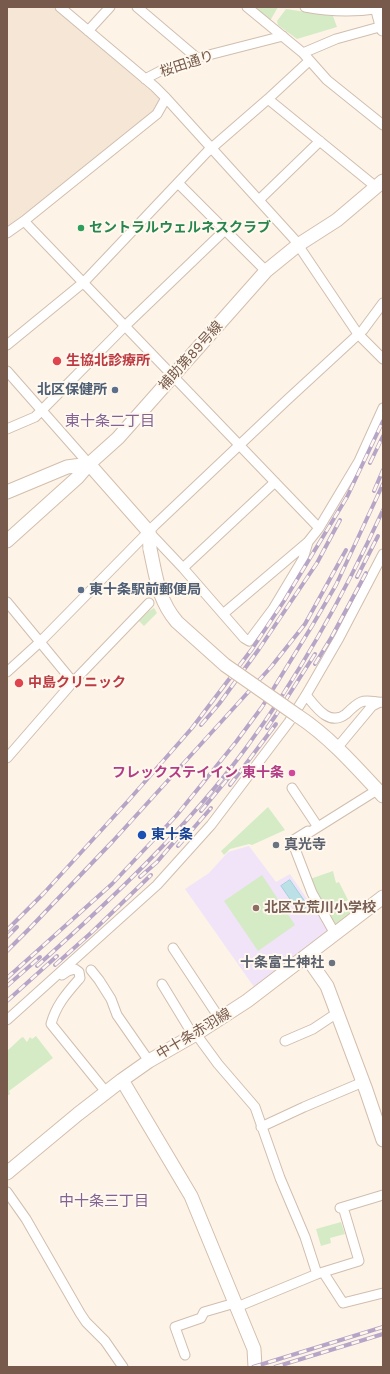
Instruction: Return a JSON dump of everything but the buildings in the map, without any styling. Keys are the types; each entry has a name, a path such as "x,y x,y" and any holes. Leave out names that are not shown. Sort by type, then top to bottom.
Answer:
{"street":[{"path":"60,7 145,79"},
{"path":"88,31 110,7"},
{"path":"137,7 197,58"},
{"path":"247,7 303,53 326,80 383,125"},
{"path":"303,53 336,39 383,27 379,8 349,11 305,7"},
{"name":"桜田通り","path":"7,233 157,114 166,98 145,79 166,68 197,58 283,36"},
{"path":"7,345 84,282 212,148 309,61"},
{"path":"166,98 298,245 358,334 383,359"},
{"path":"268,99 320,141 380,184"},
{"path":"259,200 320,141"},
{"path":"178,183 266,271"},
{"name":"補助第89号線","path":"7,541 77,478 89,464 118,438 266,271 298,245 337,220 380,184"},
{"path":"24,220 319,528"},
{"path":"7,429 35,417 124,326 225,230"},
{"path":"7,672 40,642 149,532 239,445 363,330 383,303"},
{"path":"7,371 244,638 249,641 273,609 303,559 308,542"},
{"path":"223,614 308,542 319,528 359,461 383,408"},
{"path":"7,492 66,467 89,464"},
{"path":"183,568 275,482"},
{"path":"149,532 150,549 160,596 167,610 177,622 226,665 309,723 380,793 292,841 312,893 335,934"},
{"path":"7,1020 157,885 211,825 289,722 339,638 383,554"},
{"path":"7,602 72,682"},
{"path":"7,758 72,682 149,603"},
{"path":"306,695 324,716 332,718 341,717 360,702 380,702"},
{"path":"336,748 372,706 380,702"},
{"path":"292,788 318,827"},
{"name":"中十条赤羽線","path":"7,1174 122,1080 149,1061 220,1019 247,1001 383,897"},
{"path":"173,948 220,1019"},
{"path":"306,956 327,986 382,1134"},
{"path":"52,980 56,980 68,971 75,969 79,972 80,978 60,1001 54,1012 51,1024 106,1092"},
{"path":"91,970 111,999 117,1015 149,1061"},
{"path":"162,984 194,1034 255,1107 280,1178 320,1273 342,1303 383,1293"},
{"path":"285,1041 313,1029 337,1013"},
{"path":"122,1080 191,1196 254,1351 255,1367"},
{"path":"261,1127 363,1082"},
{"path":"7,1192 26,1219 80,1313 86,1322 105,1341 123,1367"},
{"path":"186,1355 175,1327 201,1318 204,1312 236,1305 320,1273 358,1261 342,1208 383,1195"}],"shaded area":[{"path":"7,7 53,7 160,99 154,110 74,176 7,227"},
{"name":"北区立荒川小学校","path":"249,846 276,882 290,874 327,928 328,932 254,987 185,889 209,873 228,852"}],"green space":[{"path":"252,7 278,7 270,21"},
{"path":"286,9 333,16 337,27 297,39 278,25 277,21"},
{"path":"154,608 157,613 144,626 139,621"},
{"path":"268,807 285,830 252,845 249,844 230,849 224,855 221,851"},
{"path":"333,871 336,883 339,882 348,900 345,902 347,907 352,914 336,927 333,927 310,879"},
{"path":"262,875 295,925 258,951 224,901"},
{"path":"36,1036 53,1058 9,1091 10,1094 7,1096 7,1051 21,1038 23,1037 27,1042 30,1037 32,1039"},
{"path":"341,1222 345,1234 330,1238 331,1243 321,1246 316,1229"}],"water":[{"path":"290,880 308,906 299,912 281,886"}],"railway":[{"path":"7,930 44,893 192,728 252,649 284,601 347,497 383,421"},
{"path":"370,463 383,436"},
{"path":"374,491 383,470"},
{"path":"7,978 112,884 176,816 236,742 262,707 336,585 383,484"},
{"path":"37,966 120,889 173,835 199,807 246,748 266,720 303,662 353,572 383,510"},
{"path":"201,725 219,704 259,649 317,563 340,520"},
{"path":"357,577 378,536"},
{"path":"7,951 113,841 271,667 305,624 346,550"},
{"path":"315,664 331,638 366,573"},
{"path":"267,728 315,654"},
{"path":"230,785 276,724"},
{"path":"201,811 230,776"},
{"path":"178,846 211,808"},
{"path":"140,877 157,862 180,835"},
{"path":"55,965 92,932 151,875"},
{"path":"7,937 17,927"},
{"path":"7,1001 57,956"},
{"path":"7,986 40,957"},
{"path":"253,1367 383,1327"},
{"path":"275,1367 383,1334"}],"place":[{"name":"セントラルウェルネスクラブ","path":"81,228"},
{"name":"生協北診療所","path":"57,361"},
{"name":"北区保健所","path":"115,390"},
{"name":"東十条駅前郵便局","path":"81,590"},
{"name":"中島クリニック","path":"19,683"},
{"name":"フレックステイイン 東十条","path":"292,773"},
{"name":"東十条","path":"142,835"},
{"name":"真光寺","path":"276,845"},
{"name":"北区立荒川小学校","path":"256,908"},
{"name":"十条富士神社","path":"332,963"}],"district":[{"name":"東十条二丁目","path":"110,422"},
{"name":"中十条三丁目","path":"104,1202"}]}
